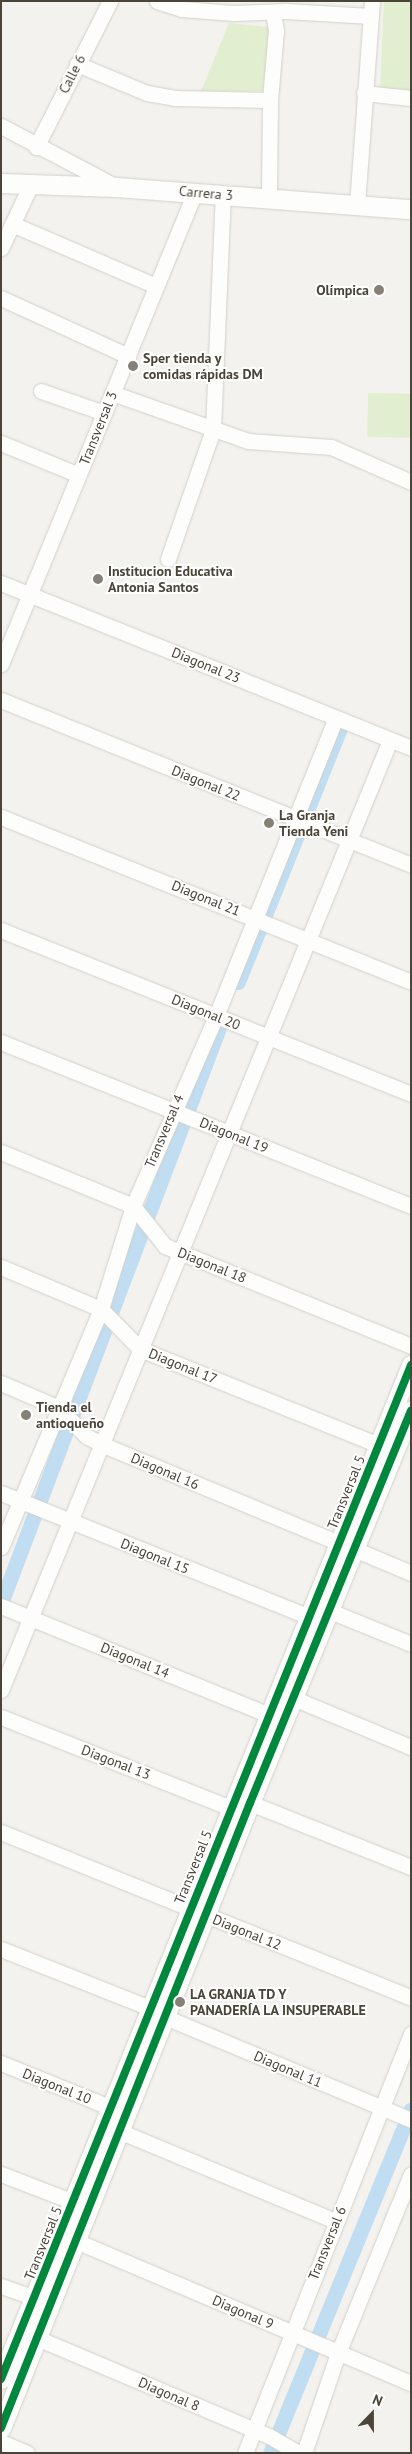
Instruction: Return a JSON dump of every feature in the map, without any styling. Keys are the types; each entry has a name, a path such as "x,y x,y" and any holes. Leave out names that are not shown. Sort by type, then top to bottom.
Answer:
{"street":[{"name":"Calle 6","path":"36,147 110,1"},
{"path":"157,1 182,9 273,13 371,9 357,205"},
{"path":"269,198 270,100 276,30 273,13"},
{"path":"77,64 147,93 174,98 270,100"},
{"path":"364,93 411,98"},
{"path":"1,126 36,147 116,187"},
{"path":"1,248 32,182"},
{"name":"Carrera 3","path":"1,183 32,182 195,192 223,196 411,209"},
{"name":"Transversal 3","path":"1,664 195,192"},
{"path":"168,559 213,430 223,196"},
{"path":"12,224 156,286"},
{"path":"1,298 128,356"},
{"path":"41,392 104,413"},
{"path":"112,393 213,430 267,444 331,447 411,482"},
{"path":"1,443 79,475"},
{"name":"Diagonal 23","path":"1,583 411,748"},
{"name":"Diagonal 22","path":"1,700 411,865"},
{"name":"Transversal 4","path":"1,1547 28,1504 63,1411 108,1315 137,1210 299,820 336,718"},
{"path":"1,1690 390,740"},
{"name":"Diagonal 21","path":"1,816 411,982"},
{"name":"Diagonal 20","path":"1,930 411,1094"},
{"name":"Diagonal 19","path":"1,1042 411,1206"},
{"path":"1,1152 137,1210"},
{"name":"Diagonal 18","path":"137,1210 165,1246 411,1346"},
{"name":"Diagonal 17","path":"1,1267 108,1315 140,1348 379,1445"},
{"name":"Transversal 5","path":"1,2428 119,2131 158,2013 197,1912 230,1808 269,1715 319,1614 347,1546 379,1445 411,1365"},
{"name":"Diagonal 16","path":"1,1383 63,1411 86,1436 101,1444 411,1573"},
{"name":"Transversal 5","path":"347,1546 406,1436 411,1411"},
{"name":"Diagonal 15","path":"1,1493 70,1522 319,1614 411,1644"},
{"name":"Diagonal 14","path":"6,1608 269,1715"},
{"name":"Transversal 5","path":"197,1912 250,1803 293,1698 319,1614"},
{"path":"293,1698 411,1747"},
{"name":"Diagonal 13","path":"1,1717 230,1808"},
{"path":"250,1803 411,1867"},
{"name":"Diagonal 12","path":"1,1832 411,1998"},
{"name":"Diagonal 11","path":"1,1949 411,2120"},
{"name":"Transversal 5","path":"1,2379 112,2108 158,2013"},
{"name":"Transversal 6","path":"245,2453 252,2430 294,2334 336,2220 411,2034"},
{"name":"Diagonal 10","path":"1,2063 112,2108"},
{"path":"119,2131 336,2220"},
{"path":"1,2174 74,2202"},
{"path":"304,2453 333,2350 411,2174"},
{"name":"Diagonal 9","path":"76,2241 411,2383"},
{"path":"1,2286 34,2298"},
{"name":"Diagonal 8","path":"37,2338 269,2436 292,2449"},
{"path":"1,2442 27,2453"}],"green space":[{"path":"384,1 411,1 411,93 380,91"},
{"path":"229,23 269,27 263,91 201,91"},
{"path":"368,393 411,394 410,438 367,437"}],"waterway":[{"path":"238,982 342,723"},
{"path":"1,1603 222,1020"},
{"path":"270,2453 411,2110"}],"cycle path":[{"path":"1,2379 411,1365"},
{"path":"1,2428 250,1803 411,1411"}],"place":[{"name":"Olímpica","path":"379,290"},
{"name":"Sper tienda y comidas rápidas DM","path":"133,366"},
{"name":"Institucion Educativa Antonia Santos","path":"98,579"},
{"name":"La Granja Tienda Yeni","path":"269,823"},
{"name":"Tienda el antioqueño","path":"26,1415"},
{"name":"LA GRANJA TD Y PANADERÍA LA INSUPERABLE","path":"180,2002"}]}
